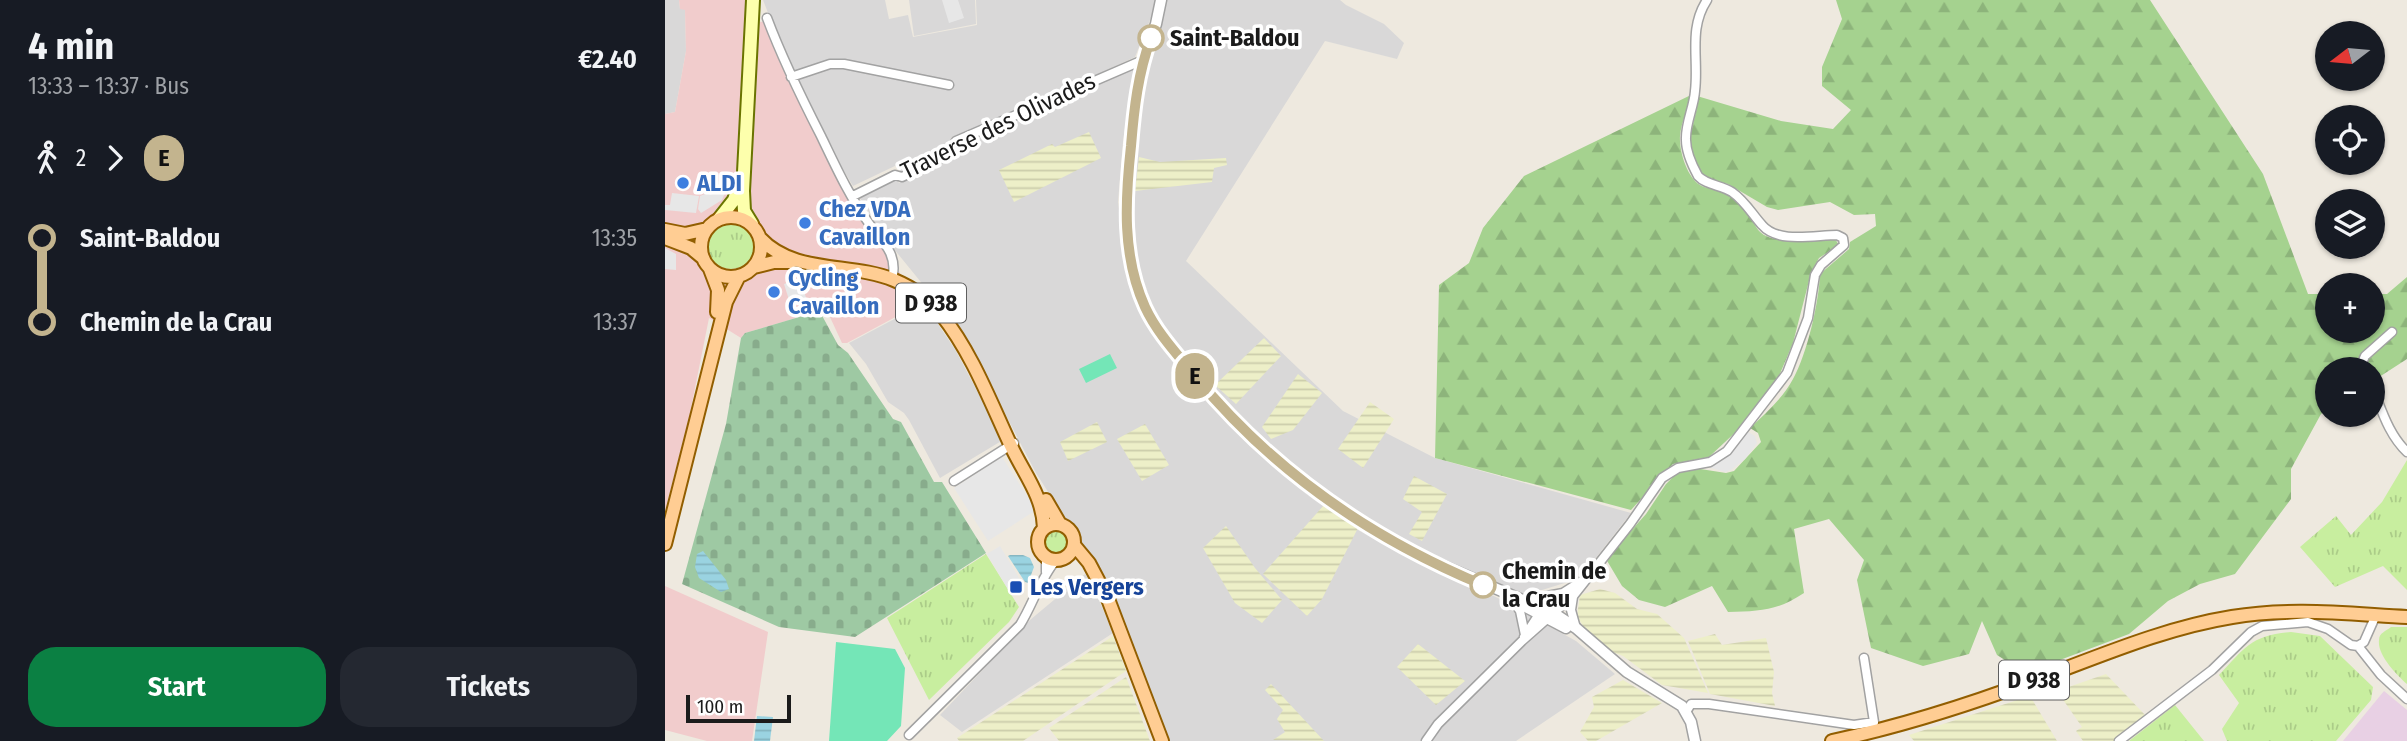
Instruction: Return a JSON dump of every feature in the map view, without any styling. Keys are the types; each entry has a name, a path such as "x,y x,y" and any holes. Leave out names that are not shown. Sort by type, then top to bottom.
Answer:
{"main road":[{"path":"751,224 743,201 743,160 753,0"},
{"path":"708,368 718,290 707,263 702,240 707,229 734,200 743,160"},
{"path":"719,219 736,217 751,224"},
{"name":"D 938","path":"751,224 760,238 776,253 804,262 892,279 916,291 940,314 968,357 999,419 1060,524 1071,531 1074,545 1089,563 1101,586 1162,741"},
{"path":"665,230 685,234 707,229"},
{"path":"665,238 691,248 721,275 739,276 726,302 665,544"},
{"path":"754,267 761,250 760,238"},
{"name":"D 938","path":"739,276 754,267 774,262 804,262"},
{"name":"D 938","path":"1013,444 1043,509 1044,528 1038,545 1055,558 1081,564 1101,586"},
{"path":"1044,528 1060,524"},
{"path":"1055,558 1071,553 1074,545"},
{"name":"D 938","path":"1832,741 1926,718 2153,636 2193,625 2236,616 2289,612 2407,617"}],"street":[{"path":"1161,0 1137,89 1127,188 1127,238 1139,291 1159,331 1231,416 1333,506 1436,564 1526,600 1576,628 1589,641"},
{"path":"1426,741 1438,724 1524,638 1574,595 1662,478 1678,468 1710,462 1723,454 1782,382 1800,344 1808,318 1815,275 1821,265 1844,245 1843,238 1837,235 1774,234 1762,226 1739,197 1724,187 1697,176 1685,138 1695,92 1696,26 1707,0"},
{"path":"767,18 791,77 853,196 868,222 890,250 894,265 892,279"},
{"name":"Traverse des Olivades","path":"853,196 895,175 902,177 947,155 956,141 1143,60"},
{"path":"791,77 830,64 844,64 949,85"},
{"path":"2365,357 2392,332"},
{"path":"2385,417 2397,443 2407,452"},
{"path":"954,481 1013,444"},
{"path":"909,735 1020,625 1055,558"},
{"path":"1524,638 1541,610 1584,579"},
{"path":"1503,593 1513,600 1541,610"},
{"path":"1526,600 1563,593"},
{"path":"1574,595 1571,610 1576,628"},
{"path":"1513,600 1520,611 1524,638"},
{"path":"2119,741 2212,670 2251,632 2262,626 2308,622 2327,629 2351,645 2358,646 2364,642 2376,615"},
{"path":"1552,616 1589,641 1627,672 1670,697 1686,712 1695,741"},
{"path":"2358,646 2381,675 2407,699"},
{"path":"1686,712 1691,704 1709,704 1854,725 1874,722 1864,658"}],"shaded area":[{"path":"665,0 679,0 680,9 685,9 686,51 675,112 665,114"},
{"path":"679,0 747,0 745,21 764,22 776,54 825,156 865,223 900,273 916,306 847,343 842,343 823,302 807,307 806,315 745,333 741,338 709,318 689,418 665,511 665,114 675,112 686,51 685,10 680,9"},
{"path":"763,0 885,0 889,19 908,15 913,37 977,25 976,0 1155,0 1152,15 1135,57 1043,100 952,137 943,152 902,174 897,165 853,186 825,140 790,69"},
{"path":"909,0 975,0 976,24 914,36"},
{"path":"942,0 958,0 964,18 949,23"},
{"path":"1166,0 1340,0 1384,24 1404,43 1397,59 1325,41 1186,261 1343,411 1435,458 1631,513 1591,564 1571,581 1516,594 1415,546 1346,506 1279,454 1201,376 1172,338 1145,298 1135,254 1132,178 1145,69"},
{"path":"1134,66 1118,202 1129,279 1150,330 1208,399 1263,456 1358,530 1502,600 1576,641 1615,674 1516,741 1170,741 1112,592 1036,473 964,335 885,238 858,195 897,179 899,183 905,177 958,152 956,143"},
{"path":"717,181 729,183 722,200 701,213 698,209 700,196 710,192"},
{"path":"672,193 699,196 696,213 665,210 665,205 670,205"},
{"path":"665,248 676,254 676,270 665,269"},
{"path":"801,278 806,298 790,303 784,284"},
{"path":"917,307 934,318 956,351 1003,440 940,478 909,420 888,402 866,364 849,343"},
{"path":"1748,432 1755,436 1757,443 1745,459 1725,472 1708,467 1722,459"},
{"path":"1002,457 1036,510 988,541 954,488"},
{"path":"1000,546 1025,588 1012,596 987,554"},
{"path":"1085,574 1113,633 962,732 940,715 1030,620"},
{"path":"665,586 768,632 752,741 707,741 665,730"},
{"path":"2384,691 2407,710 2407,741 2343,741"}],"green space":[{"path":"1836,0 2150,0 2263,174 2308,294 2315,294 2315,343 2385,343 2385,294 2407,277 2407,359 2385,373 2385,357 2315,357 2315,425 2291,469 2291,499 2235,574 2200,584 2168,601 2129,634 2025,673 1997,655 1982,621 1969,654 1923,666 1871,648 1857,580 1864,560 1829,519 1794,529 1804,593 1777,607 1728,612 1712,586 1665,607 1639,600 1622,586 1606,559 1646,514 1666,484 1677,473 1694,468 1726,473 1734,471 1761,442 1758,433 1750,428 1779,399 1798,368 1811,328 1820,274 1849,249 1850,242 1876,226 1875,214 1854,215 1830,202 1778,210 1767,207 1728,184 1709,180 1696,164 1689,140 1697,108 1697,96 1781,121 1833,129 1851,110 1822,86 1822,67 1842,19"},
{"path":"1693,94 1682,125 1680,142 1682,156 1695,181 1705,187 1721,190 1737,200 1749,213 1757,229 1767,236 1775,239 1835,239 1839,245 1819,258 1811,273 1793,343 1779,376 1740,428 1709,457 1673,464 1631,510 1435,458 1439,285 1469,263 1483,228 1524,176"},
{"path":"1089,132 1101,158 1014,202 999,170 1052,144 1055,147"},
{"path":"1139,157 1160,162 1226,158 1227,165 1214,168 1212,182 1135,191"},
{"path":"731,221 748,228 755,245 748,262 731,269 714,262 707,245 714,228"},
{"path":"807,307 819,310 838,345 848,353 893,419 901,422 934,482 942,482 986,553 855,637 779,627 682,584 726,424 741,338 745,333 806,315"},
{"path":"1264,338 1281,356 1236,404 1215,385"},
{"path":"1110,354 1117,368 1086,383 1079,369"},
{"path":"1298,374 1322,393 1293,430 1271,439 1262,427"},
{"path":"1370,402 1394,419 1363,468 1338,449"},
{"path":"1097,422 1107,442 1068,461 1060,442"},
{"path":"1145,424 1169,465 1142,481 1117,439"},
{"path":"2407,460 2407,590 2383,566 2335,587 2300,547 2336,516 2351,535 2382,502"},
{"path":"1414,476 1447,494 1422,541 1409,534 1422,512 1403,499"},
{"path":"1324,505 1358,528 1322,599 1307,616 1263,574"},
{"path":"1226,526 1255,568 1282,600 1262,623 1235,603 1203,548"},
{"path":"1055,530 1064,533 1067,542 1064,551 1055,554 1046,551 1043,542 1046,533"},
{"path":"986,554 1019,607 1009,622 929,700 887,618"},
{"path":"1600,589 1615,593 1637,609 1657,614 1684,638 1708,693 1662,685 1623,656 1610,651 1586,631 1577,616 1580,595"},
{"path":"2391,627 2407,627 2407,684 2389,664 2379,646 2380,636"},
{"path":"2291,632 2320,636 2373,687 2371,700 2336,741 2227,741 2222,729 2239,703 2219,675 2250,644 2267,636"},
{"path":"1715,634 1722,645 1766,638 1774,672 1772,693 1775,706 1710,694 1688,641"},
{"path":"1113,636 1126,671 1023,741 959,741 957,738"},
{"path":"836,642 895,649 905,668 901,726 887,741 829,741"},
{"path":"1418,644 1465,681 1436,705 1397,667"},
{"path":"2106,674 2146,716 2115,741 2083,741 2076,731 2082,727 2057,691"},
{"path":"1126,677 1150,741 1059,741 1049,728"},
{"path":"1623,680 1662,703 1596,741 1588,741 1580,732 1594,707 1592,697"},
{"path":"1271,684 1324,741 1273,740 1285,732 1277,719 1283,710 1265,690"},
{"path":"2030,696 2057,741 1914,741 1909,735"},
{"path":"2175,705 2204,741 2129,741"}],"water":[{"path":"703,551 726,580 729,589 721,592 699,578 695,567 697,554"},
{"path":"1008,556 1030,558 1034,567 1028,583"},
{"path":"757,716 773,717 770,741 754,741"}],"bus line":[{"name":"E","path":"1151,38 1137,89 1126,206 1127,238 1134,275 1152,320 1199,382 1242,428 1291,473 1333,506 1365,526 1483,585"}],"place":[{"name":"Saint-Baldou","path":"1151,38"},
{"name":"ALDI","path":"683,183"},
{"name":"Chez VDA Cavaillon","path":"805,223"},
{"name":"Cycling Cavaillon","path":"774,292"},
{"name":"Chemin de la Crau","path":"1483,585"},
{"name":"Les Vergers","path":"1016,587"}]}
